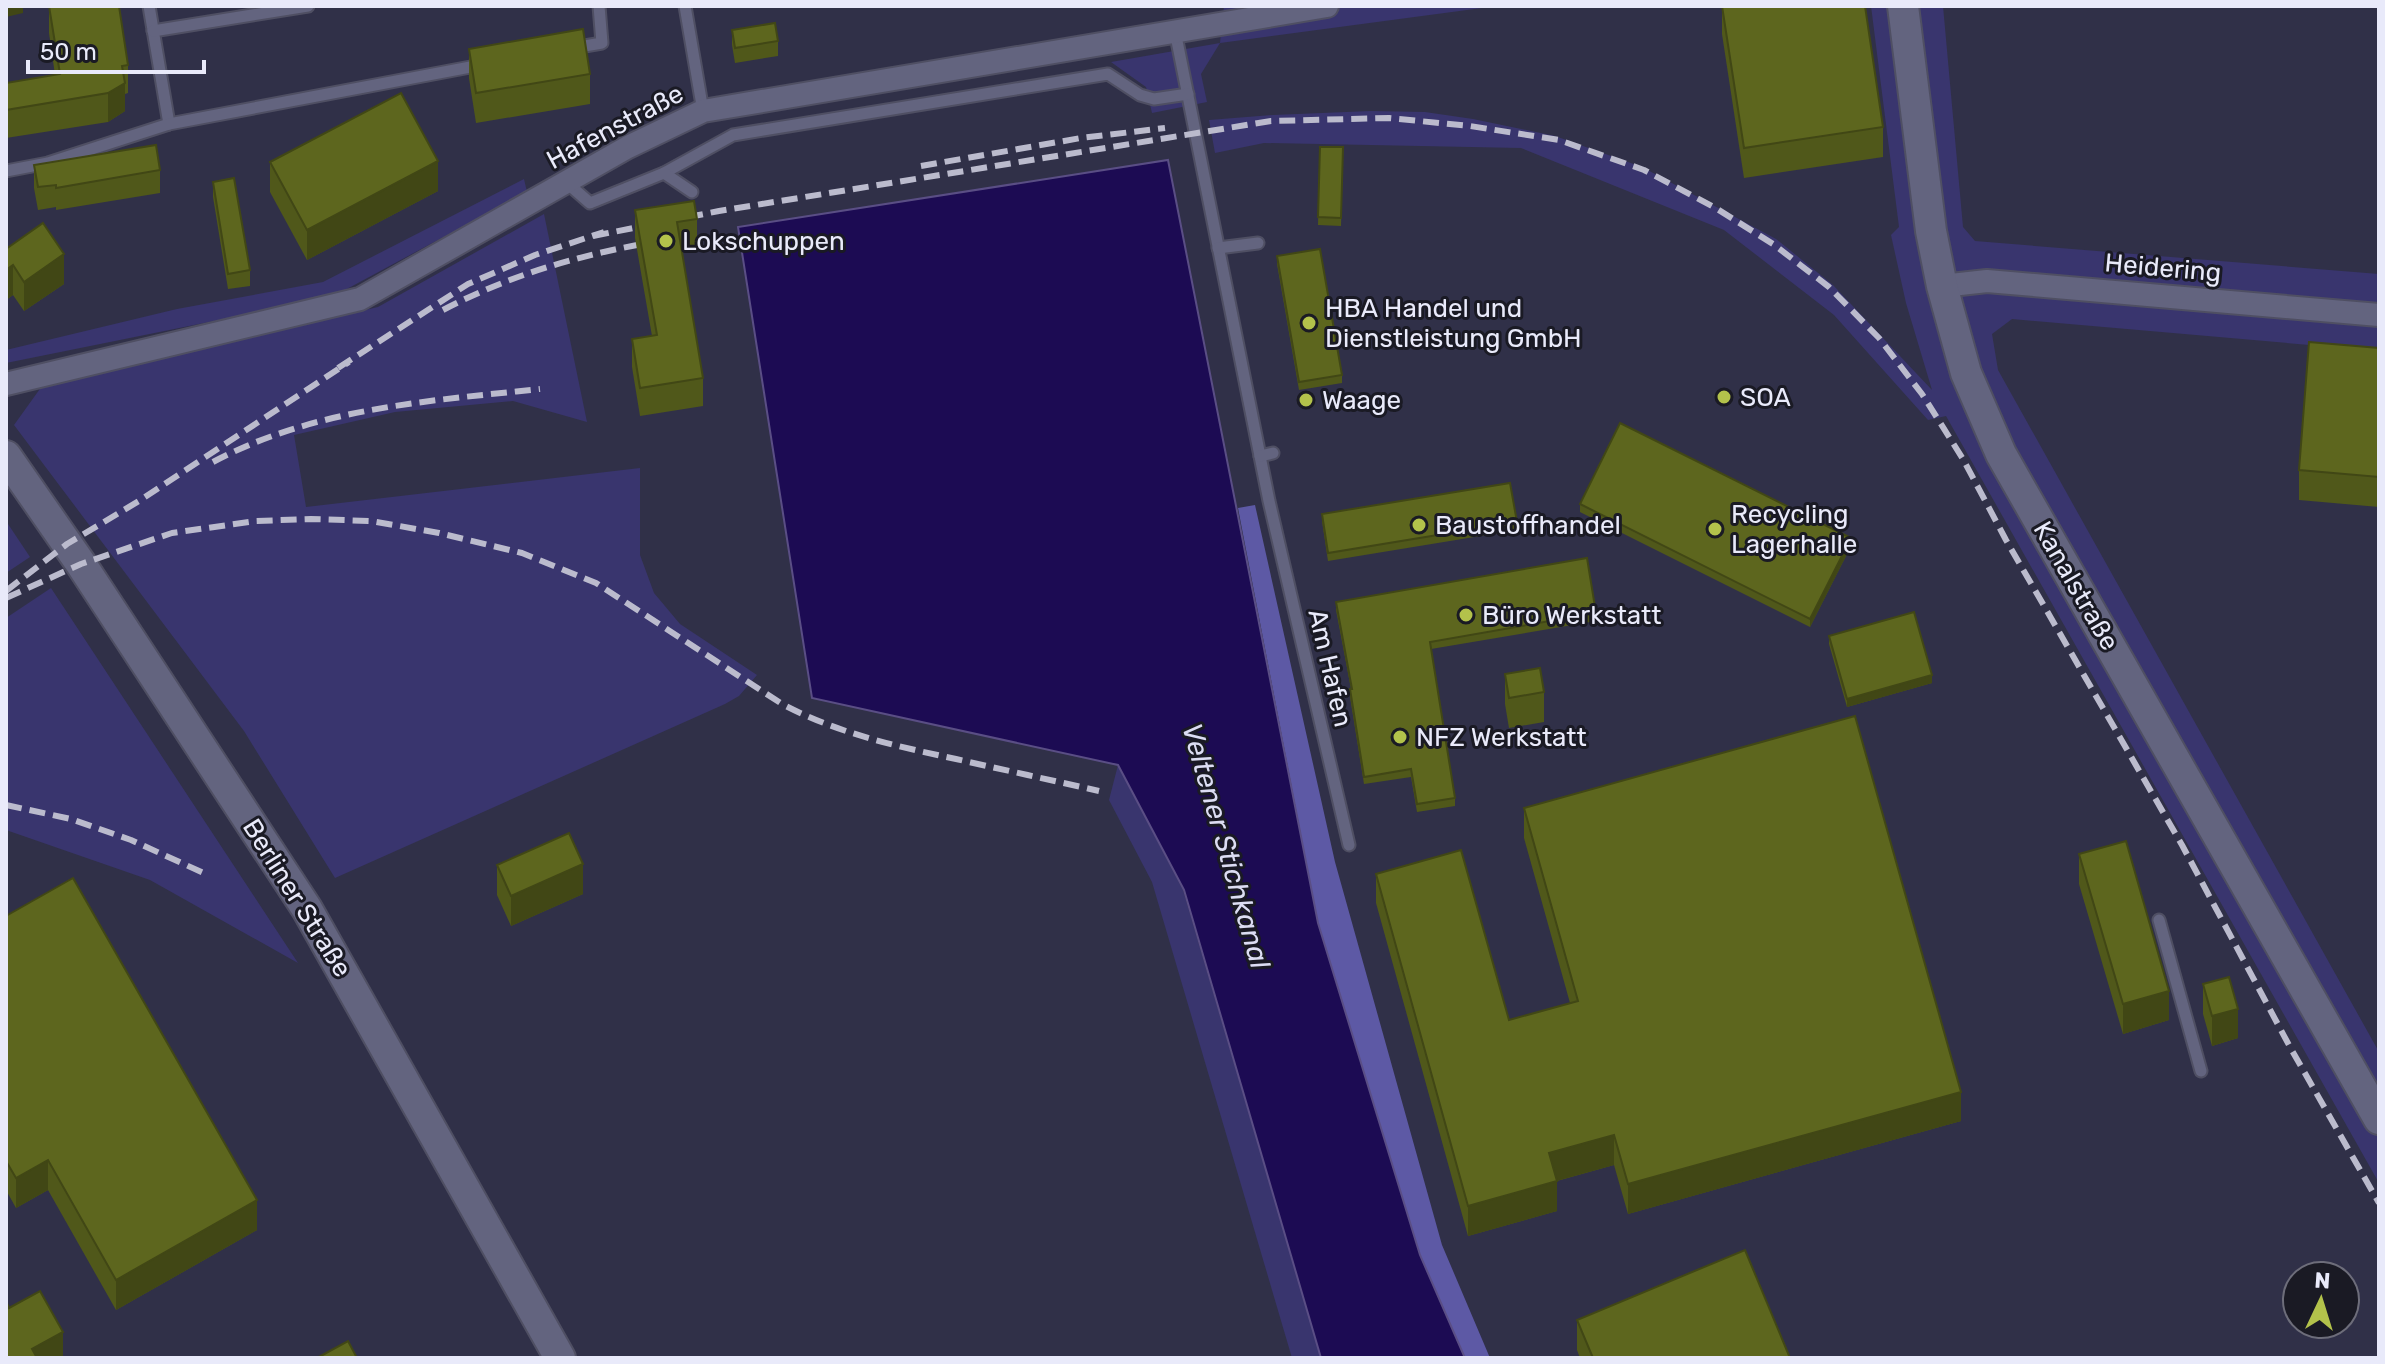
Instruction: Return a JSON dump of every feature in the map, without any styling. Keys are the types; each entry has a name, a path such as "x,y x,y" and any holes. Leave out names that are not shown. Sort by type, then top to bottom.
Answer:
{"street":[{"name":"Hafenstraße","path":"6,384 360,299 628,147 703,111 1175,31 1237,13 1327,6"},
{"name":"Kanalstraße","path":"1903,6 1931,231 1942,286 1966,373 2001,454 2379,1119"},
{"name":"Heidering","path":"1942,286 1987,281 2379,315"},
{"name":"Berliner Straße","path":"6,456 81,564 307,909 560,1358"}],"lane":[{"path":"149,6 169,124"},
{"path":"153,31 308,6"},
{"path":"556,51 602,43 599,6"},
{"path":"685,6 703,111"},
{"path":"567,183 590,203 664,173 733,135 1108,74 1140,95 1154,99 1189,99 1175,31"},
{"path":"6,171 48,163 169,124 494,63"},
{"name":"Am Hafen","path":"1189,99 1269,501 1349,845"},
{"path":"664,173 692,192"},
{"path":"1218,248 1258,243"},
{"path":"1260,456 1273,453"},
{"path":"2159,920 2201,1071"}],"shaded area":[{"path":"1224,6 1497,6 1220,43"},
{"path":"1871,6 1943,6 1963,227 1975,241 2379,274 2379,351 2012,319 1992,334 1998,370 2379,1052 2379,1183 1946,416 1928,420 1834,315 1724,230 1521,148 1264,143 1215,153 1209,120 1273,115 1425,112 1555,136 1642,167 1776,239 1833,285 1932,390 1906,303 1891,235 1899,227"},
{"path":"1220,43 1201,74 1207,102 1152,113 1146,87 1111,62"},
{"path":"524,179 527,192 332,297 6,363 6,350 177,309 323,282"},
{"path":"544,214 587,422 513,401 395,412 294,435 306,507 640,468 640,555 654,593 680,624 757,675 739,696 725,704 335,878 244,731 14,425 42,386 378,307"},
{"path":"1255,505 1335,862 1442,1245 1490,1358 1465,1358 1420,1255 1318,923 1238,508"},
{"path":"6,521 30,557 6,573"},
{"path":"51,588 298,963 150,880 6,830 6,618"},
{"path":"1118,765 1183,890 1321,1358 1292,1358 1152,882 1109,800"}],"water":[{"name":"Veltener Stichkanal","path":"1168,160 1318,923 1420,1255 1465,1358 1321,1358 1184,890 1118,765 812,698 738,227"}],"building":[{"path":"49,6 119,6 128,65 122,66 125,83 108,93 6,110 6,83 60,74"},
{"path":"1722,6 1865,6 1883,127 1744,148"},
{"path":"775,23 778,41 735,48 732,30"},
{"path":"583,29 590,74 476,93 469,49"},
{"path":"401,93 438,161 307,230 270,162"},
{"path":"156,145 160,170 56,188 56,185 38,187 34,165"},
{"path":"1320,147 1343,147 1341,218 1318,217"},
{"path":"234,178 250,270 228,274 213,182"},
{"path":"694,201 697,219 677,222 703,378 640,388 632,339 657,335 635,210"},
{"path":"43,223 64,254 24,282 13,265 6,270 6,249"},
{"name":"HBA Handel und Dienstleistung GmbH","path":"1320,249 1342,375 1299,382 1277,256"},
{"path":"2309,342 2379,348 2379,477 2299,470"},
{"name":"Recycling Lagerhalle","path":"1620,423 1851,538 1810,619 1580,504"},
{"name":"Baustoffhandel","path":"1510,483 1517,522 1328,553 1322,514"},
{"path":"1587,558 1596,613 1430,642 1455,798 1417,804 1411,769 1364,777 1336,602"},
{"path":"1914,612 1932,675 1847,699 1829,636"},
{"path":"1540,668 1544,692 1509,698 1505,674"},
{"path":"1855,716 1961,1092 1628,1184 1614,1135 1549,1153 1557,1181 1468,1206 1376,874 1461,850 1509,1020 1578,1001 1524,808"},
{"path":"569,833 583,864 511,896 497,865"},
{"path":"2126,841 2169,991 2123,1004 2079,854"},
{"path":"73,878 257,1200 116,1280 48,1160 16,1178 6,1161 6,916"},
{"path":"2229,977 2238,1009 2212,1016 2203,984"},
{"path":"1745,1250 1790,1358 1593,1358 1577,1320"},
{"path":"40,1291 63,1332 32,1349 37,1358 6,1358 6,1301 9,1308"},
{"path":"348,1341 357,1358 317,1358"}],"railway":[{"path":"593,236 719,211 1271,121 1389,118 1470,126 1559,140 1644,170 1714,207 1773,244 1829,287 1879,338 1922,394 1963,459 2006,540 2182,845 2290,1047 2379,1203"},
{"path":"921,166 1081,138 1165,128"},
{"path":"338,368 468,284 535,255 604,232"},
{"path":"443,310 537,270 637,245"},
{"path":"6,591 67,544 139,501 349,362"},
{"path":"213,462 252,444 332,418 414,403 540,389"},
{"path":"6,598 81,564 172,533 256,521 311,519 371,521 439,533 522,553 596,583 782,704 824,723 889,744 1099,791"},
{"path":"6,805 71,819 131,840 208,875"}],"place":[{"name":"Lokschuppen","path":"666,241"},
{"name":"HBA Handel und Dienstleistung GmbH","path":"1309,323"},
{"name":"SOA","path":"1724,397"},
{"name":"Waage","path":"1306,400"},
{"name":"Baustoffhandel","path":"1419,525"},
{"name":"Recycling Lagerhalle","path":"1715,529"},
{"name":"Büro Werkstatt","path":"1466,615"},
{"name":"NFZ Werkstatt","path":"1400,737"}]}
